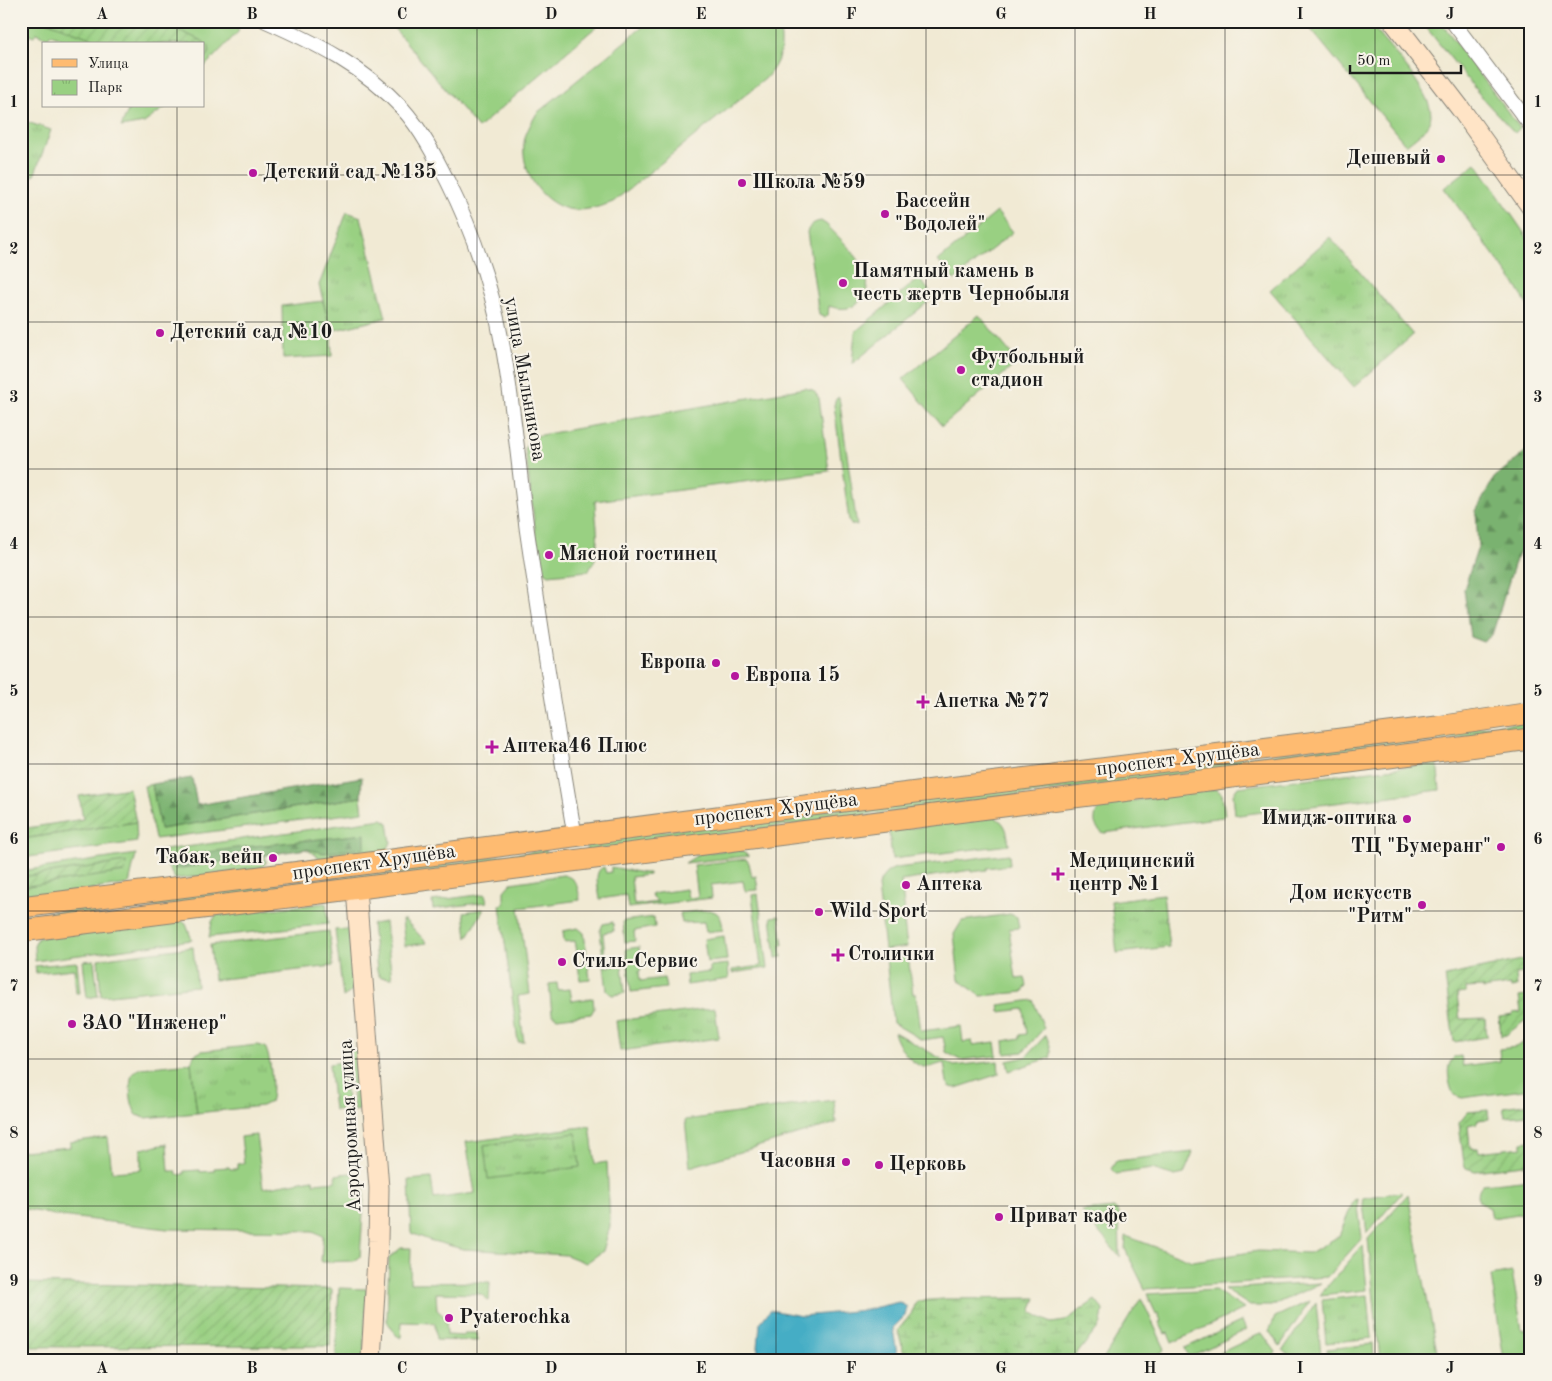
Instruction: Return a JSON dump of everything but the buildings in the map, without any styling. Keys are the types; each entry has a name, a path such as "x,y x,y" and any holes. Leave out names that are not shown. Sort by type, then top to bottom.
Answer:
{"main road":[{"name":"проспект Хрущёва","path":"21,907 575,837 842,801 1437,727 1531,713"},
{"name":"проспект Хрущёва","path":"21,931 1531,740"},
{"path":"575,837 581,860"}],"street":[{"name":"улица Мыльникова","path":"266,21 299,35 353,66 377,84 403,109 435,157 469,227 478,252 503,347 527,532 557,738 575,837"},
{"path":"1393,21 1460,108 1531,207"},
{"path":"1452,21 1531,126"},
{"name":"Аэродромная улица","path":"356,889 379,1188 371,1360"}],"green space":[{"path":"21,21 235,21 239,31 205,66 205,42 60,42 61,38 50,34 48,38 36,33 34,36 23,32 24,29 21,28"},
{"path":"46,21 122,21 172,27 203,42 107,42 90,38"},
{"path":"388,21 603,21 478,128"},
{"path":"650,21 778,21 781,38 780,52 775,65 765,79 613,202 580,210 568,209 558,205 540,191 528,171 524,148 525,137 529,127 537,113"},
{"path":"1304,21 1368,21 1408,69 1426,98 1430,110 1430,120 1423,131 1406,145"},
{"path":"1421,21 1440,21 1520,128 1515,133 1484,100"},
{"path":"205,43 209,46 209,54 205,59"},
{"path":"129,108 164,108 144,123 121,127"},
{"path":"21,120 51,130 34,176 21,172"},
{"path":"1476,163 1531,243 1531,311 1513,281 1444,188"},
{"path":"347,212 361,217 386,318 331,331 319,285"},
{"path":"997,212 1013,232 954,280 938,261"},
{"path":"821,221 851,250 864,270 867,280 867,290 858,303 846,308 829,306 828,315 825,318 819,315 807,232 812,224"},
{"path":"1330,237 1413,335 1354,387 1270,290"},
{"path":"919,278 934,297 852,364 855,332"},
{"path":"323,301 331,331 332,356 283,359 282,306"},
{"name":"Футбольный стадион","path":"979,315 1018,362 942,426 903,379"},
{"path":"805,388 813,390 819,398 829,471 595,501 598,538 596,556 588,571 549,575 540,569 525,448 528,442 535,436"},
{"path":"839,397 857,526 849,521 834,405"},
{"path":"1531,447 1531,526 1515,562 1492,635 1483,642 1470,637 1464,589 1478,547 1476,511 1494,478"},
{"path":"1531,721 1531,729 587,851 585,841"},
{"path":"1437,763 1440,790 1235,814 1233,794 1238,787"},
{"path":"362,777 361,797 160,829 152,784 192,778 197,805"},
{"path":"152,784 161,829 361,797 363,812 155,839 144,786"},
{"path":"129,788 136,822 21,839 21,829 83,819 79,796"},
{"path":"1216,789 1222,794 1225,815 1223,817 1104,833 1095,824 1095,816 1103,805"},
{"path":"995,817 1007,832 1009,845 892,859 889,831"},
{"path":"382,819 388,823 391,842 386,853 323,860 306,849 265,854 266,863 259,869 175,879 158,851"},
{"path":"136,822 137,842 21,858 21,839"},
{"path":"365,834 365,848 324,853 306,849 175,869 169,858 236,848"},
{"path":"738,849 749,856 685,863 701,853"},
{"path":"546,850 548,856 21,924 21,916"},
{"path":"136,854 129,884 21,899 21,871"},
{"path":"1009,854 1010,865 987,868 987,870 971,872 971,870 901,881 907,947 885,950 878,886 887,873 896,868"},
{"path":"746,859 749,863 752,877 756,876 758,890 745,891 743,881 711,885 712,898 628,908 626,895 600,899 597,876 600,869 604,867 606,873 611,872 611,867 649,873 649,875 631,877 634,905 658,902 651,894 686,889 688,898 698,897 694,865"},
{"path":"126,862 125,872 21,887 21,877"},
{"path":"563,875 568,876 574,881 580,900 519,908 530,994 518,996 524,1042 518,1042 500,905 504,904 504,891 511,883"},
{"path":"485,894 487,902 433,909 432,901"},
{"path":"758,894 768,968 732,973 732,970 761,966 752,895"},
{"path":"1163,894 1169,947 1117,953 1111,901"},
{"path":"326,903 328,924 209,937 212,922 216,915"},
{"path":"484,909 467,938 464,912"},
{"path":"709,910 718,915 723,930 706,932 704,922 682,923 680,913"},
{"path":"1010,914 1017,917 1019,928 1009,929 1016,979 1025,978 1027,985 1023,992 981,996 959,980 954,934 962,921"},
{"path":"779,916 783,945 781,945 782,957 776,958 771,917"},
{"path":"654,917 655,927 634,931 635,941 625,942 623,921"},
{"path":"180,920 186,924 192,940 35,961 34,946 38,938"},
{"path":"402,920 405,920 427,943 405,946"},
{"path":"385,922 392,978 380,977 377,971 372,924"},
{"path":"613,922 614,931 603,933 606,967 622,965 625,993 612,995 607,991 600,931 603,924"},
{"path":"578,928 584,933 590,979 580,980 578,963 583,962 584,954 582,951 577,952 575,941 564,942 563,931"},
{"path":"348,929 355,982 351,992 343,997 335,930"},
{"path":"329,931 333,966 214,980 210,945"},
{"path":"724,936 727,960 707,962 704,939"},
{"path":"193,947 197,986 101,996 98,959"},
{"path":"639,947 640,981 664,978 666,988 631,992 626,949"},
{"path":"908,955 913,994 916,994 921,1031 961,1026 963,1042 972,1041 973,1045 995,1042 997,1056 960,1060 946,1052 943,1037 922,1040 893,1023 886,958"},
{"path":"1531,958 1531,967 1524,968 1524,973 1516,974 1517,987 1511,988 1510,985 1483,989 1482,987 1466,988 1466,993 1457,994 1460,1019 1485,1018 1487,1037 1454,1042 1445,976"},
{"path":"94,960 98,996 87,998 83,961"},
{"path":"77,962 80,993 76,993 74,969 36,973 35,966"},
{"path":"728,964 729,979 687,985 686,975 710,972 710,966"},
{"path":"557,983 558,990 570,989 572,1001 593,998 594,1009 591,1014 557,1018 552,1014 549,984"},
{"path":"1527,996 1528,1000 1531,999 1531,1016 1506,1035 1501,1036 1499,1017 1521,1012 1519,997"},
{"path":"1033,1000 1044,1028 1023,1052 1005,1054 1004,1041 1020,1038 1020,1035 1027,1034 1024,1009 1000,1012 999,1005"},
{"path":"715,1008 719,1038 620,1051 616,1021"},
{"path":"894,1032 954,1066 998,1061 999,1074 956,1088 950,1087 947,1082 944,1063 924,1067 914,1062 901,1048"},
{"path":"1046,1035 1051,1049 1050,1058 1009,1071 1007,1061 1026,1057"},
{"path":"1531,1037 1531,1089 1462,1098 1454,1095 1448,1070 1450,1062 1455,1057 1461,1056 1463,1066 1500,1061 1499,1049 1516,1047"},
{"path":"257,1045 265,1047 269,1058 272,1083 270,1102 262,1106 197,1113 191,1063 194,1055 202,1051"},
{"path":"348,1048 360,1053 365,1103 359,1110 354,1111"},
{"path":"343,1062 348,1109 334,1110 329,1064"},
{"path":"191,1063 197,1113 145,1118 137,1115 130,1094 133,1072 141,1068"},
{"path":"834,1100 836,1123 690,1167 685,1120"},
{"path":"1531,1103 1531,1115 1505,1117 1503,1107"},
{"path":"1488,1110 1489,1119 1477,1120 1477,1123 1468,1125 1470,1148 1478,1148 1479,1152 1522,1147 1522,1142 1531,1141 1531,1164 1475,1171 1466,1168 1459,1123 1468,1112"},
{"path":"590,1126 595,1164 607,1162 610,1226 603,1251 586,1263 566,1255 463,1249 411,1233 409,1180 431,1178 434,1199 475,1193 466,1142"},
{"path":"576,1133 580,1167 488,1179 484,1145"},
{"path":"256,1135 263,1188 313,1179 314,1183 336,1181 336,1175 349,1173 356,1174 362,1179 365,1183 360,1257 354,1261 321,1262 323,1236 313,1231 167,1229 53,1215 21,1208 21,1151 70,1147 70,1142 108,1137 112,1172 141,1170 141,1149 167,1144 169,1171 176,1171 177,1175 184,1174 184,1171 214,1171 214,1168 229,1167 230,1169 237,1169 237,1164 244,1163 241,1137"},
{"path":"1193,1152 1184,1174 1175,1176 1152,1169 1116,1174 1111,1169 1116,1161"},
{"path":"1531,1179 1531,1212 1492,1218 1490,1208 1479,1202 1478,1192 1483,1184"},
{"path":"1401,1192 1401,1194 1367,1233 1362,1198"},
{"path":"1408,1194 1438,1358 1430,1360 1380,1360 1368,1239"},
{"path":"1357,1199 1362,1238 1327,1277 1145,1289 1125,1249 1126,1236 1193,1261 1258,1251 1310,1253 1339,1236 1354,1200"},
{"path":"1114,1208 1119,1213 1120,1257 1081,1211"},
{"path":"1363,1245 1367,1290 1320,1295"},
{"path":"401,1248 411,1248 410,1283 490,1282 489,1301 481,1294 436,1293 437,1310 446,1318 447,1335 464,1336 464,1333 477,1333 478,1341 436,1340 435,1323 402,1322 401,1338 396,1335 387,1321 389,1258"},
{"path":"1512,1272 1522,1330 1531,1329 1531,1360 1504,1360 1491,1276"},
{"path":"21,1283 332,1289 330,1346 21,1347"},
{"path":"1321,1283 1271,1306 1250,1306 1224,1289"},
{"path":"339,1288 367,1289 363,1360 336,1360"},
{"path":"1215,1290 1244,1309 1172,1343 1168,1333 1165,1334 1159,1322 1161,1321 1158,1313 1156,1314 1147,1294"},
{"path":"1368,1295 1372,1338 1326,1343 1322,1300"},
{"path":"1036,1298 1031,1312 1051,1323 1065,1321 1095,1300 1103,1310 1101,1324 1072,1360 901,1360 904,1354 898,1330 911,1314 917,1301"},
{"path":"1141,1298 1165,1349 1153,1360 1103,1360"},
{"path":"1310,1301 1280,1346 1269,1331 1275,1317"},
{"path":"1316,1302 1321,1355 1292,1357 1283,1350"},
{"path":"1242,1321 1246,1330 1189,1357 1185,1348"},
{"path":"1262,1333 1276,1352 1271,1360 1205,1360"},
{"path":"1373,1344 1374,1360 1328,1360 1327,1349"}],"water":[{"path":"899,1302 907,1307 905,1316 893,1328 897,1355 895,1360 757,1360 760,1323 770,1310 802,1316 864,1310"}],"place":[{"name":"Дешевый","path":"1441,159"},
{"name":"Детский сад №135","path":"253,173"},
{"name":"Школа №59","path":"742,183"},
{"name":"Бассейн \"Водолей\"","path":"885,214"},
{"name":"Памятный камень в честь жертв Чернобыля","path":"843,283"},
{"name":"Детский сад №10","path":"160,333"},
{"name":"Футбольный стадион","path":"961,370"},
{"name":"Мясной гостинец","path":"549,555"},
{"name":"Европа","path":"716,663"},
{"name":"Европа 15","path":"735,676"},
{"name":"Апетка №77","path":"923,702"},
{"name":"Аптека46 Плюс","path":"492,747"},
{"name":"Имидж-оптика","path":"1407,819"},
{"name":"ТЦ \"Бумеранг\"","path":"1501,847"},
{"name":"Табак, вейп","path":"273,858"},
{"name":"Медицинский центр №1","path":"1058,874"},
{"name":"Аптека","path":"906,885"},
{"name":"Дом искусств \"Ритм\"","path":"1422,905"},
{"name":"Wild Sport","path":"819,912"},
{"name":"Столички","path":"838,955"},
{"name":"Стиль-Сервис","path":"562,962"},
{"name":"ЗАО \"Инженер\"","path":"72,1024"},
{"name":"Часовня","path":"846,1162"},
{"name":"Церковь","path":"879,1165"},
{"name":"Приват кафе","path":"999,1217"},
{"name":"Pyaterochka","path":"449,1318"}]}
